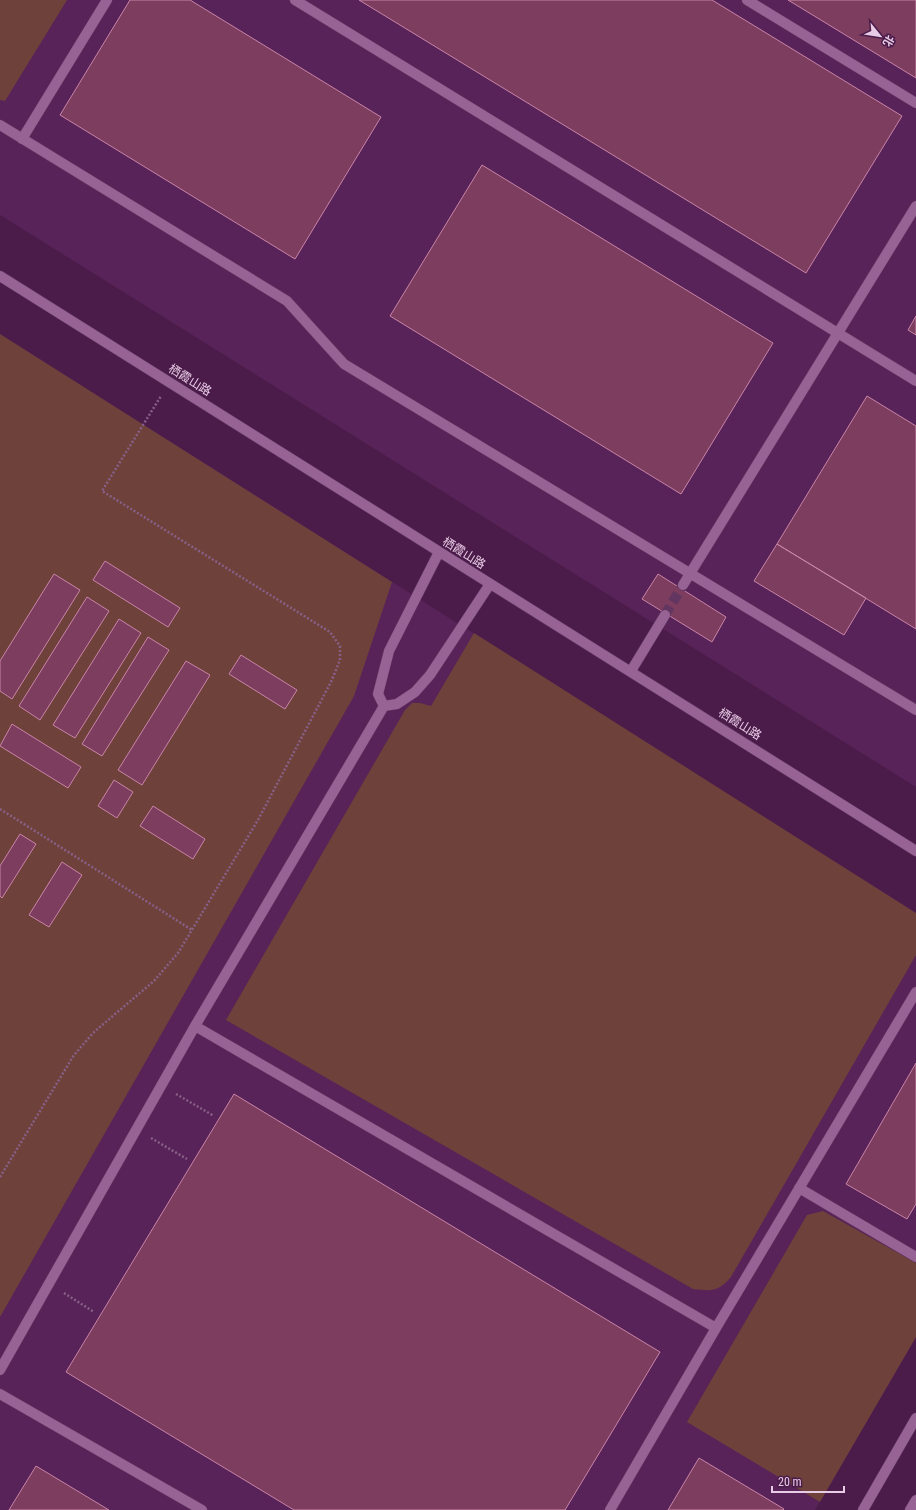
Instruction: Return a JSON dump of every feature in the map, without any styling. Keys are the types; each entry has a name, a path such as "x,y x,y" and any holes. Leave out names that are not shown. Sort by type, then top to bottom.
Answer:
{"street":[{"path":"22,139 108,0"},
{"path":"295,0 916,381"},
{"path":"747,0 916,103"},
{"path":"0,125 287,301 344,364 916,710"},
{"path":"683,585 916,206"},
{"name":"栖霞山路","path":"0,276 916,851"},
{"path":"384,706 378,694 389,651 439,552"},
{"path":"384,706 398,704 415,692 430,675 490,584"},
{"path":"631,671 665,616"},
{"path":"0,1370 195,1026 384,706"},
{"path":"610,1510 716,1328 916,992"},
{"path":"195,1026 716,1328"},
{"path":"799,1188 916,1257"},
{"path":"0,1394 202,1510"},
{"path":"863,1510 916,1418"},
{"path":"910,1510 916,1500"}],"path":[{"path":"0,1177 74,1055 94,1032 154,981 178,953 258,820 327,689 340,660 340,646 330,632 102,491 169,382"},
{"path":"0,809 192,930"},
{"path":"161,1085 214,1116"},
{"path":"136,1130 186,1159"},
{"path":"48,1284 94,1312"}],"shaded area":[{"path":"0,0 916,0 916,787 0,215"},
{"path":"0,0 67,0 5,101 0,100"},
{"path":"0,334 916,913 916,1337 815,1510 0,1510"},
{"path":"0,334 392,582 354,696 0,1317"},
{"path":"474,633 916,913 916,955 731,1277 718,1288 710,1290 693,1289 226,1020 405,710 412,703 420,703 431,706"},
{"path":"823,1211 916,1263 916,1337 820,1502 687,1422 807,1215"}],"building":[{"path":"130,0 190,0 381,117 295,259 60,115"},
{"path":"359,0 712,0 902,116 806,273"},
{"path":"788,0 916,0 916,78"},
{"path":"482,165 773,343 681,494 390,316"},
{"path":"916,316 916,335 908,330"},
{"path":"867,396 916,426 916,629 777,544"},
{"path":"777,544 866,598 844,635 754,581"},
{"path":"105,561 180,608 168,627 93,580"},
{"path":"54,574 80,590 12,699 0,691 0,661"},
{"path":"658,574 726,617 712,642 642,599"},
{"path":"87,597 109,611 40,720 19,706"},
{"path":"119,619 141,633 75,738 53,725"},
{"path":"148,637 169,650 102,756 82,744"},
{"path":"241,655 297,690 285,709 229,674"},
{"path":"186,661 210,675 142,785 118,770"},
{"path":"12,724 81,767 68,788 0,746"},
{"path":"114,780 133,792 117,818 98,806"},
{"path":"153,806 205,839 193,859 140,826"},
{"path":"20,834 36,844 2,898 0,896 0,866"},
{"path":"62,862 82,875 49,927 29,915"},
{"path":"916,1063 916,1204 907,1219 846,1184"},
{"path":"234,1094 660,1352 565,1510 294,1510 66,1372"},
{"path":"699,1458 784,1509 668,1510"},
{"path":"36,1466 109,1510 9,1510"}],"tunnel":[{"path":"665,615 683,585"}]}
